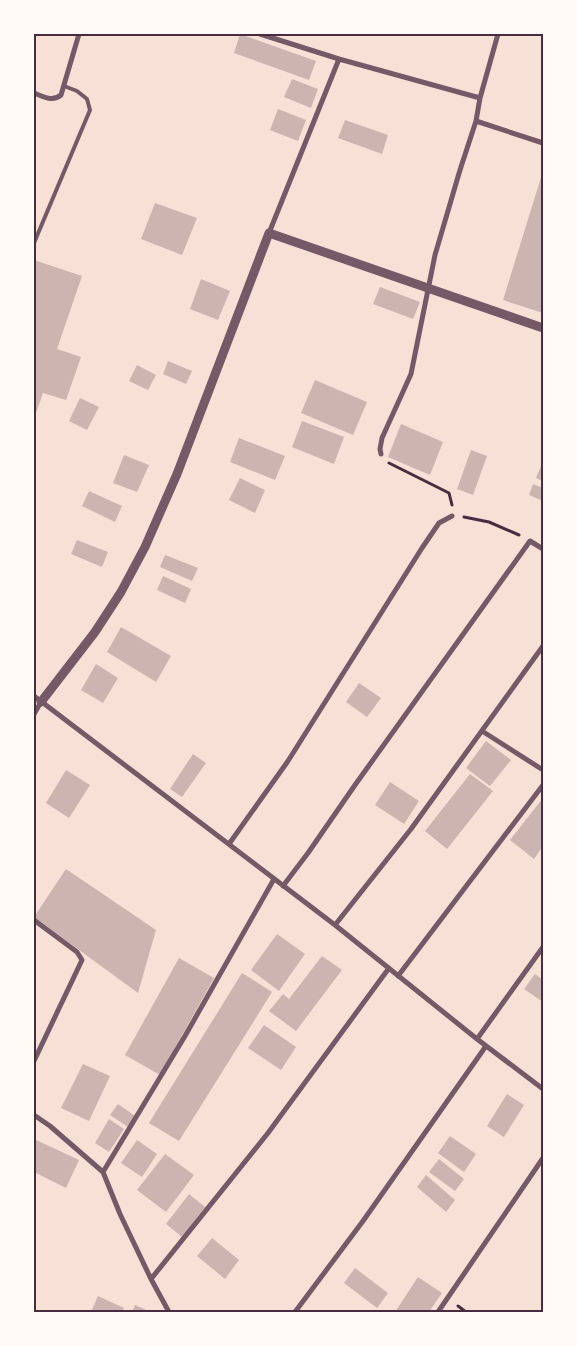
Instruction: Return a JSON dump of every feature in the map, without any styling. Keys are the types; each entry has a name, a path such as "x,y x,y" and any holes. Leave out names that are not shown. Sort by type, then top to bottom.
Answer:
{"street":[{"path":"34,93 55,99 61,95 79,34"},
{"path":"260,34 339,59 480,98"},
{"path":"381,454 382,438 411,374 435,255 476,121 480,98 498,34"},
{"path":"34,714 37,699 95,632 122,592 145,547 177,474 269,233 339,59"},
{"path":"476,121 543,144"},
{"path":"269,233 543,328"},
{"path":"229,844 288,761 422,548 439,523 452,516"},
{"path":"283,886 530,540 543,549"},
{"path":"335,925 410,829 543,646"},
{"path":"37,699 335,925 477,1039 543,1089"},
{"path":"482,731 543,770"},
{"path":"398,976 543,785"},
{"path":"103,1172 185,1036 274,879"},
{"path":"34,920 77,952 82,957 82,960 34,1062"},
{"path":"477,1039 543,947"},
{"path":"151,1280 268,1132 389,968"},
{"path":"295,1312 363,1221 486,1046"},
{"path":"34,1115 50,1126 103,1172 120,1214 151,1280 169,1312"},
{"path":"438,1312 543,1158"}],"lane":[{"path":"34,243 90,110 87,99 77,91 64,86"}],"path":[{"path":"381,454 389,463 449,493 452,500 452,516 489,522 530,540"}],"building":[{"path":"240,34 316,61 309,80 234,53"},
{"path":"292,79 318,89 311,108 284,97"},
{"path":"278,109 306,120 298,141 270,130"},
{"path":"345,120 388,135 382,154 338,138"},
{"path":"543,171 543,313 503,300"},
{"path":"155,203 197,218 182,255 141,239"},
{"path":"34,260 82,276 57,349 81,357 66,400 43,393 34,419"},
{"path":"201,279 230,291 218,320 190,309"},
{"path":"380,287 420,302 413,319 373,304"},
{"path":"168,361 192,371 186,384 163,374"},
{"path":"137,365 156,375 148,390 129,381"},
{"path":"315,380 367,402 353,435 301,413"},
{"path":"80,398 99,407 87,430 69,421"},
{"path":"302,421 344,437 334,464 292,447"},
{"path":"401,424 443,442 430,475 388,457"},
{"path":"239,438 285,456 275,480 230,462"},
{"path":"471,450 487,456 473,495 457,489"},
{"path":"124,455 149,465 137,492 113,483"},
{"path":"541,466 543,466 543,481 536,478"},
{"path":"240,478 265,490 255,513 229,500"},
{"path":"533,484 543,488 543,501 529,495"},
{"path":"89,491 122,506 115,522 82,506"},
{"path":"77,540 108,552 102,567 71,554"},
{"path":"165,555 198,568 192,581 160,567"},
{"path":"163,576 191,589 185,603 157,590"},
{"path":"121,627 171,656 156,682 107,652"},
{"path":"96,664 118,678 103,703 81,690"},
{"path":"359,683 381,698 367,717 346,702"},
{"path":"486,741 511,760 490,786 466,768"},
{"path":"193,754 206,763 182,797 170,789"},
{"path":"66,770 90,785 69,818 46,803"},
{"path":"470,774 493,791 447,849 425,831"},
{"path":"390,782 419,801 404,824 375,805"},
{"path":"543,798 543,846 534,859 510,840"},
{"path":"66,869 156,930 138,993 34,917"},
{"path":"277,934 305,954 279,991 251,970"},
{"path":"322,956 342,970 296,1031 269,1011 283,994 289,999"},
{"path":"179,958 214,978 160,1075 125,1055"},
{"path":"242,973 272,992 179,1141 149,1123"},
{"path":"535,974 543,980 543,1002 524,989"},
{"path":"264,1025 296,1047 281,1070 248,1048"},
{"path":"83,1064 110,1076 89,1121 61,1108"},
{"path":"507,1094 524,1105 504,1137 487,1126"},
{"path":"118,1104 135,1116 128,1127 110,1115"},
{"path":"109,1119 124,1129 109,1152 95,1143"},
{"path":"450,1136 476,1154 464,1172 438,1153"},
{"path":"34,1139 79,1160 66,1188 34,1172"},
{"path":"137,1140 157,1154 142,1177 121,1163"},
{"path":"165,1154 194,1175 166,1212 137,1190"},
{"path":"439,1159 464,1179 455,1191 429,1172"},
{"path":"426,1175 455,1200 446,1212 417,1187"},
{"path":"189,1194 205,1207 182,1237 166,1224"},
{"path":"212,1238 239,1260 225,1279 197,1256"},
{"path":"355,1268 388,1293 377,1308 344,1283"},
{"path":"418,1277 442,1293 429,1312 395,1312"},
{"path":"98,1296 124,1308 122,1312 91,1312"},
{"path":"135,1305 151,1312 132,1312"}]}
